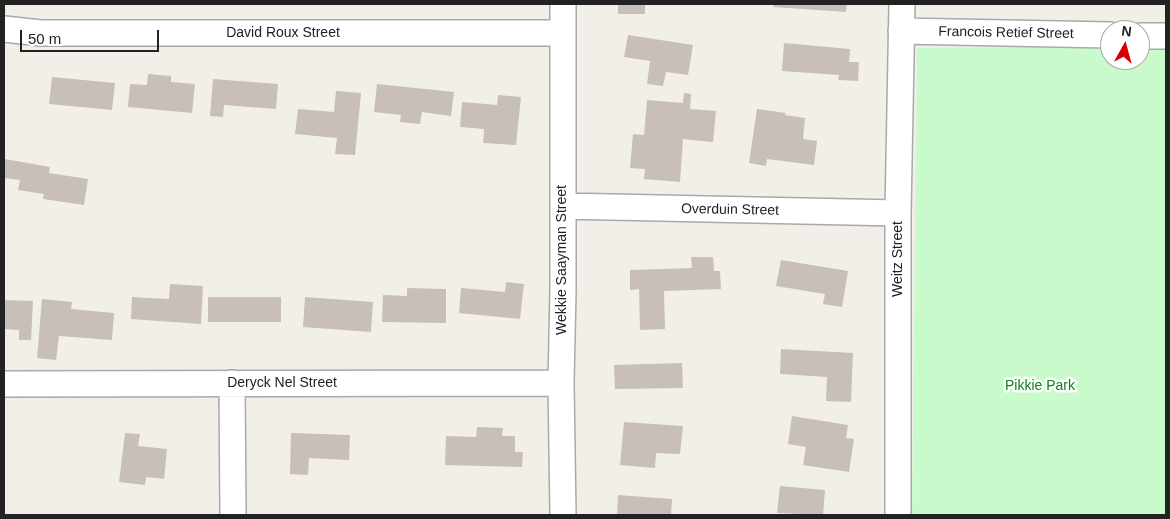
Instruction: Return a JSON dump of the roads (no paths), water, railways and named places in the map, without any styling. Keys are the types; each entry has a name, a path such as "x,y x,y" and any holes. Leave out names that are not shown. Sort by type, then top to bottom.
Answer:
{"street":[{"name":"Wekkie Saayman Street","path":"563,4 561,383 563,515"},
{"name":"Weitz Street","path":"898,515 898,213 902,4"},
{"name":"David Roux Street","path":"4,29 41,33 562,33"},
{"name":"Francois Retief Street","path":"901,31 1100,35"},
{"path":"1150,36 1166,36"},
{"name":"Overduin Street","path":"563,206 898,213"},
{"path":"232,383 233,515"},
{"name":"Deryck Nel Street","path":"4,384 561,383"}],"park label":[{"name":"Pikkie Park","path":"1040,386"}]}
